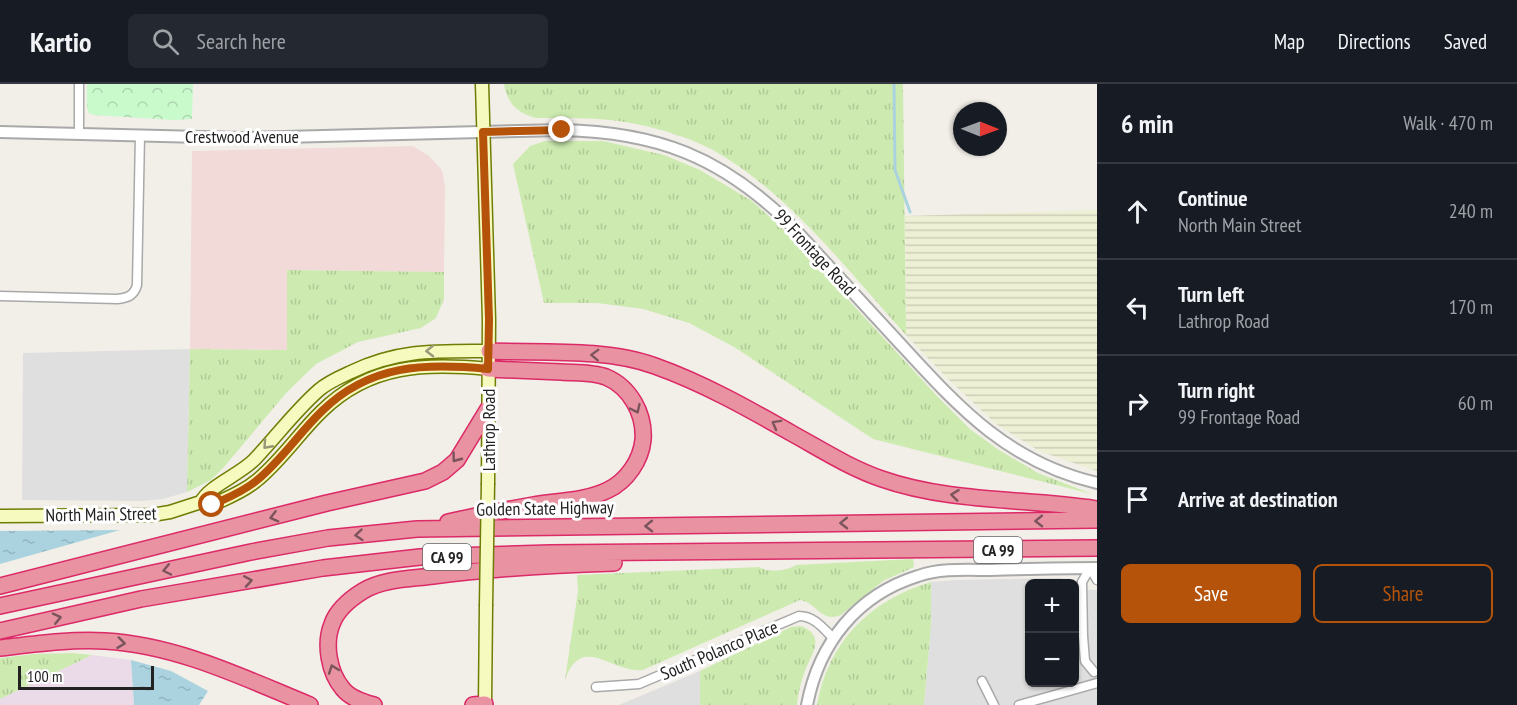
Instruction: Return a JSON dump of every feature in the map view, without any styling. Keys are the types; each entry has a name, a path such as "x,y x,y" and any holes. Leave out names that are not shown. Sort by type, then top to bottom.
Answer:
{"highway":[{"path":"489,351 607,355 654,365 731,400 837,459 880,479 941,493 1097,509"},
{"path":"417,529 610,490 626,477 639,457 643,436 640,414 624,387 596,375 488,369"},
{"path":"0,586 316,506 425,481 443,472 457,460 488,410"},
{"name":"Golden State Highway","path":"0,606 251,552 328,538 417,529 1097,520"},
{"name":"CA 99","path":"0,631 141,599 323,568 420,556 1097,548"},
{"path":"374,705 359,701 343,690 330,663 329,644 332,624 343,607 364,590 376,584 514,567 900,552"},
{"path":"0,648 88,640 149,647 215,666 310,705"},
{"path":"472,705 485,705"}],"main road":[{"name":"Lathrop Road","path":"482,84 489,351 485,705"},
{"name":"North Main Street","path":"201,502 206,493 229,480 253,460 322,387 339,377 362,366 409,352 489,351"},
{"name":"North Main Street","path":"0,516 152,514 170,512 201,502 212,505 256,481 321,411 337,397 357,386 376,377 419,366 446,365 488,369"}],"street":[{"path":"79,84 79,133"},
{"name":"99 Frontage Road","path":"483,132 573,130 639,137 673,147 728,174 764,199 789,223 939,386 985,429 1044,465 1097,483"},
{"name":"Crestwood Avenue","path":"0,132 242,138 483,132"},
{"path":"0,296 117,299 128,297 133,293 137,285 140,135"},
{"path":"1094,568 1097,580"},
{"path":"807,705 811,684 823,653 833,638 849,617 886,589 919,575 951,570 1094,568"},
{"path":"1019,705 1097,684 1096,668 1085,661 1083,636 1082,582 1094,568"},
{"name":"South Polanco Place","path":"596,687 639,684 799,616 814,619 833,638"},
{"path":"982,681 994,705"}],"shaded area":[{"path":"413,146 429,156 442,170 445,187 444,272 288,270 287,350 190,349 192,151"},
{"path":"190,349 187,492 163,499 141,501 22,500 23,353"},
{"path":"1061,578 1062,579 1025,579 1025,687 1079,687 1079,589 1097,590 1097,705 924,705 931,625 931,582 955,580"},
{"path":"92,655 131,660 134,705 0,705 0,699"},
{"path":"700,671 700,705 619,705"}],"green space":[{"path":"87,84 193,84 192,119 94,115 89,113 87,108"},
{"path":"504,84 903,84 906,335 792,211 767,188 713,150 675,134 636,124 599,119 529,116 510,102"},
{"path":"545,141 603,141 664,155 700,170 752,201 785,231 971,430 1038,473 1092,494 873,439 734,347 689,323 643,309 597,303 544,303 513,164 530,146"},
{"path":"1097,210 1097,471 1039,451 996,424 906,335 905,216"},
{"path":"287,270 444,272 444,299 436,318 421,328 358,342 316,364 287,392 211,480 187,492 190,349 287,350"},
{"path":"913,559 914,567 883,581 841,615 834,617 824,615 800,600 643,670 631,670 589,657 580,659 572,666 565,680 578,591 577,575 759,567 778,570 796,565"},
{"path":"931,582 931,625 924,705 817,705 831,662 855,627 889,600"},
{"path":"801,626 813,635 815,646 802,679 797,705 700,705 700,671 791,627"},
{"path":"72,653 92,655 0,699 0,658"}],"water":[{"path":"120,530 0,564 0,531"},
{"path":"131,660 171,671 208,691 199,705 134,705"}],"waterway":[{"path":"894,84 895,170 910,212"}],"route":[{"path":"212,505 256,481 321,411 337,397 357,386 376,377 419,366 446,365 488,369 489,320 483,132 562,130"}]}
